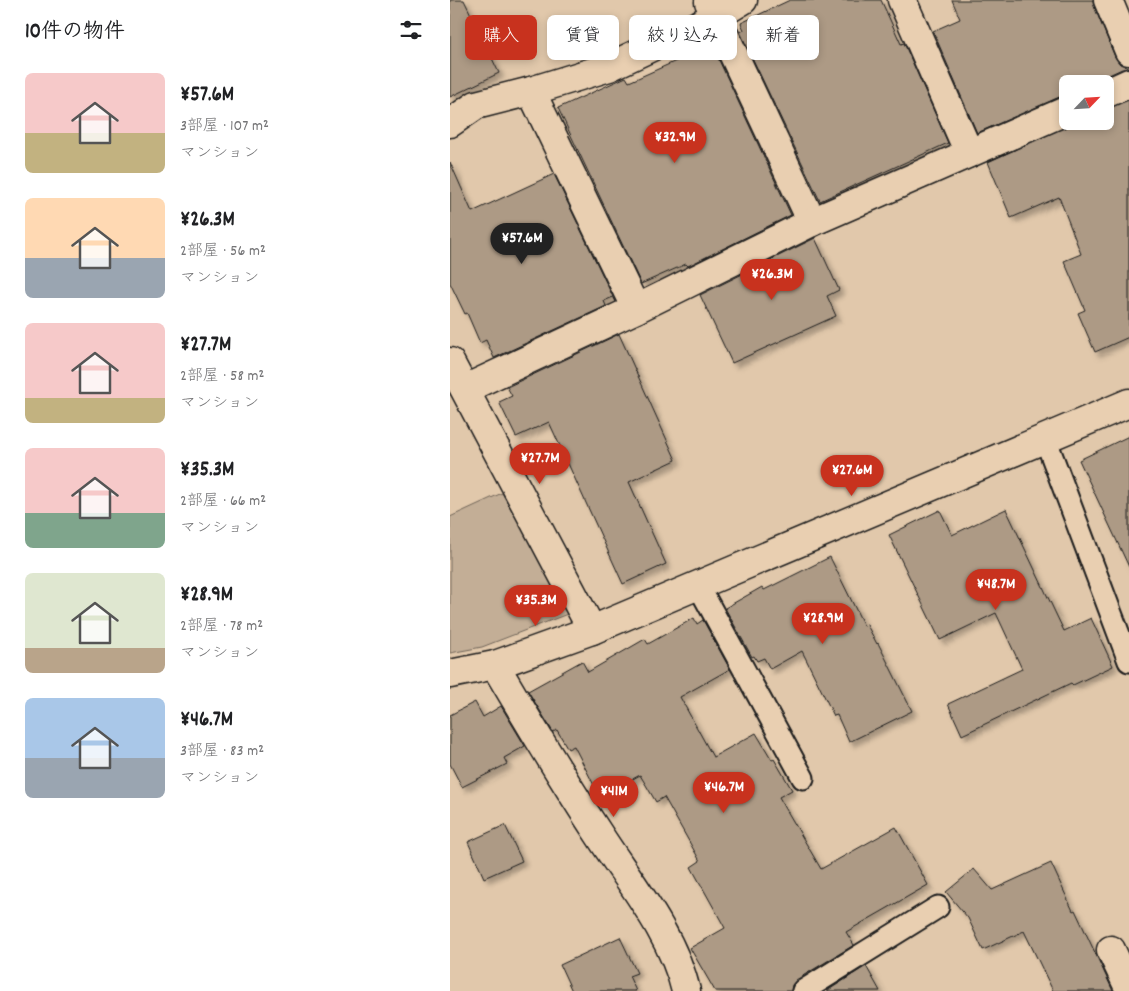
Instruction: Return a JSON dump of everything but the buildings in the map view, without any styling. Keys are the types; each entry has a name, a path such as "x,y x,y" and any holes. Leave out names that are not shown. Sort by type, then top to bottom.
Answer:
{"street":[{"path":"450,123 476,104 531,91 609,67 712,9 743,0"},
{"path":"902,0 969,153"},
{"path":"1108,0 1129,51"},
{"path":"712,9 812,222"},
{"path":"1114,90 1129,83"},
{"path":"531,91 636,309"},
{"path":"465,389 636,309 812,222 1059,114"},
{"path":"450,362 592,630"},
{"path":"450,674 495,665 592,630 1129,403"},
{"path":"495,665 549,758 666,936 683,977 686,991"},
{"path":"1111,950 1129,988"}],"lane":[{"path":"1045,438 1129,661"},
{"path":"698,585 803,778"},
{"path":"803,991 938,907"}],"shaded area":[{"path":"502,493 570,613 482,647 450,653 450,517"}]}
